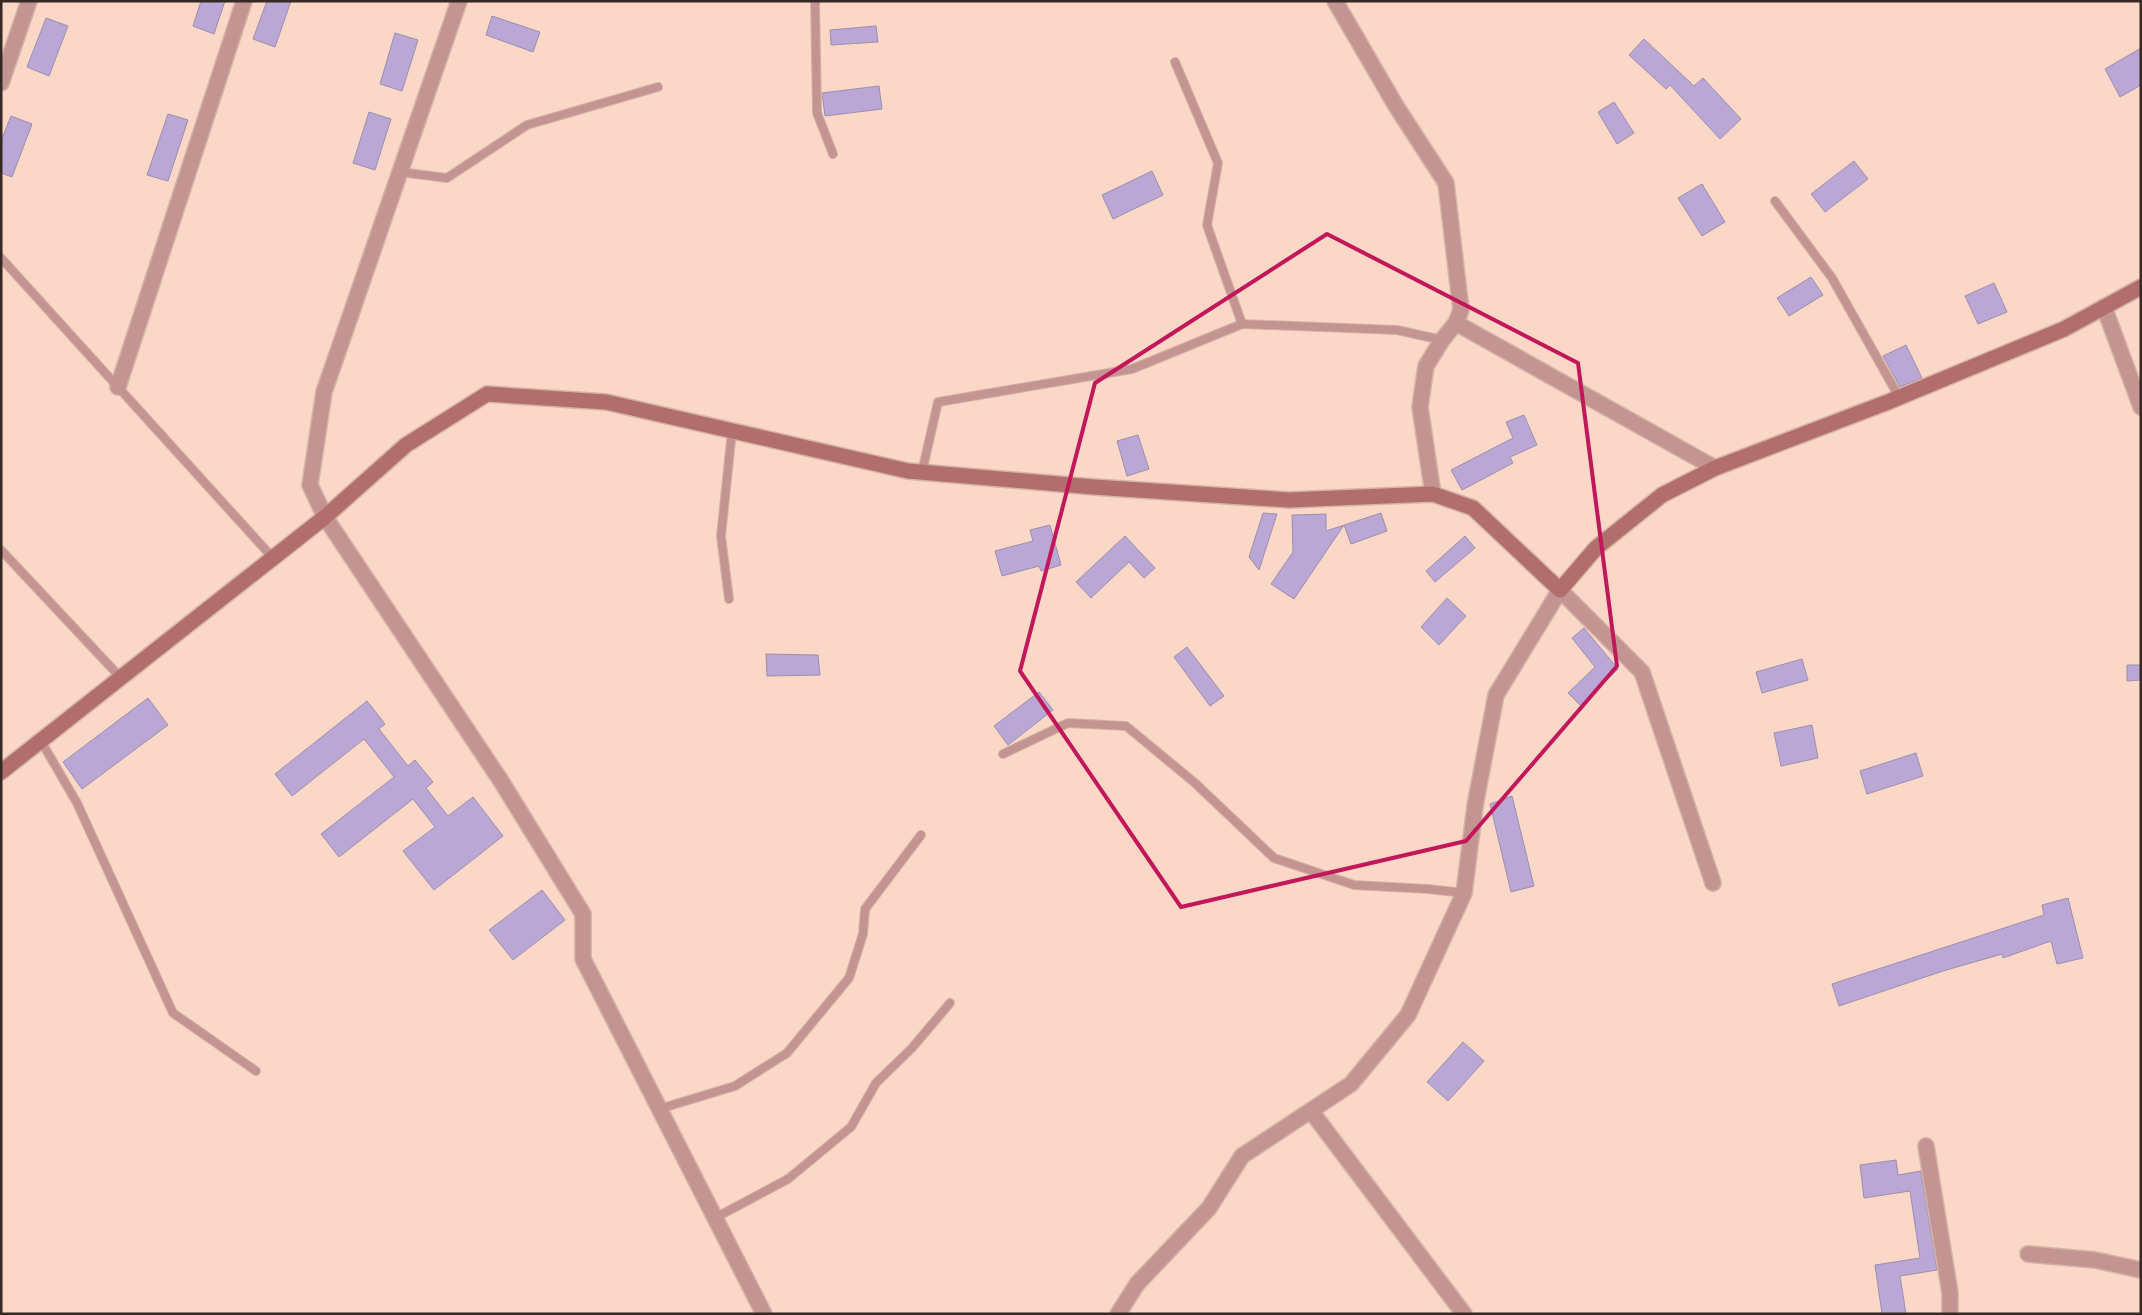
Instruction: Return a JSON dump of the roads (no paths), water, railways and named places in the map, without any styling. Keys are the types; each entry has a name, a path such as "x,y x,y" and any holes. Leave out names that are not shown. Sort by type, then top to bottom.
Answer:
{"street":[{"path":"1,83 29,1"},
{"path":"118,387 244,1"},
{"path":"459,1 324,392 310,486 325,517 501,781 583,914 583,959 764,1314"},
{"path":"1335,1 1396,106 1446,183 1461,310 1456,323 1442,340 1426,366 1420,408 1433,494"},
{"path":"1118,1314 1137,1284 1209,1208 1242,1156 1352,1084 1408,1015 1464,893 1475,806 1496,696 1560,590 1596,548 1662,495 1715,468 1899,397 2064,329 2141,287"},
{"path":"2104,307 2141,407"},
{"path":"1456,323 1715,468"},
{"path":"1,772 325,517 406,445 488,394 606,402 908,471 1094,487 1289,500 1433,494 1473,508 1560,590 1642,672 1713,883"},
{"path":"1311,1111 1464,1314"},
{"path":"1926,1146 1950,1293 1950,1314"},
{"path":"2028,1254 2095,1260 2141,1270"}],"lane":[{"path":"815,1 817,113 833,154"},
{"path":"1174,62 1218,163 1207,225 1242,324"},
{"path":"400,172 447,178 527,125 658,87"},
{"path":"1775,201 1832,278 1899,397"},
{"path":"1,258 273,558"},
{"path":"922,472 938,402 1132,370 1242,324 1397,330 1442,340"},
{"path":"729,599 721,536 732,431"},
{"path":"1,550 121,678"},
{"path":"1003,754 1068,723 1126,726 1195,783 1274,858 1354,885 1464,893"},
{"path":"41,740 77,803 173,1013 256,1070"},
{"path":"659,1109 734,1086 787,1054 849,978 863,934 866,910 921,834"},
{"path":"715,1218 788,1179 851,1127 876,1083 912,1048 950,1003"}]}
